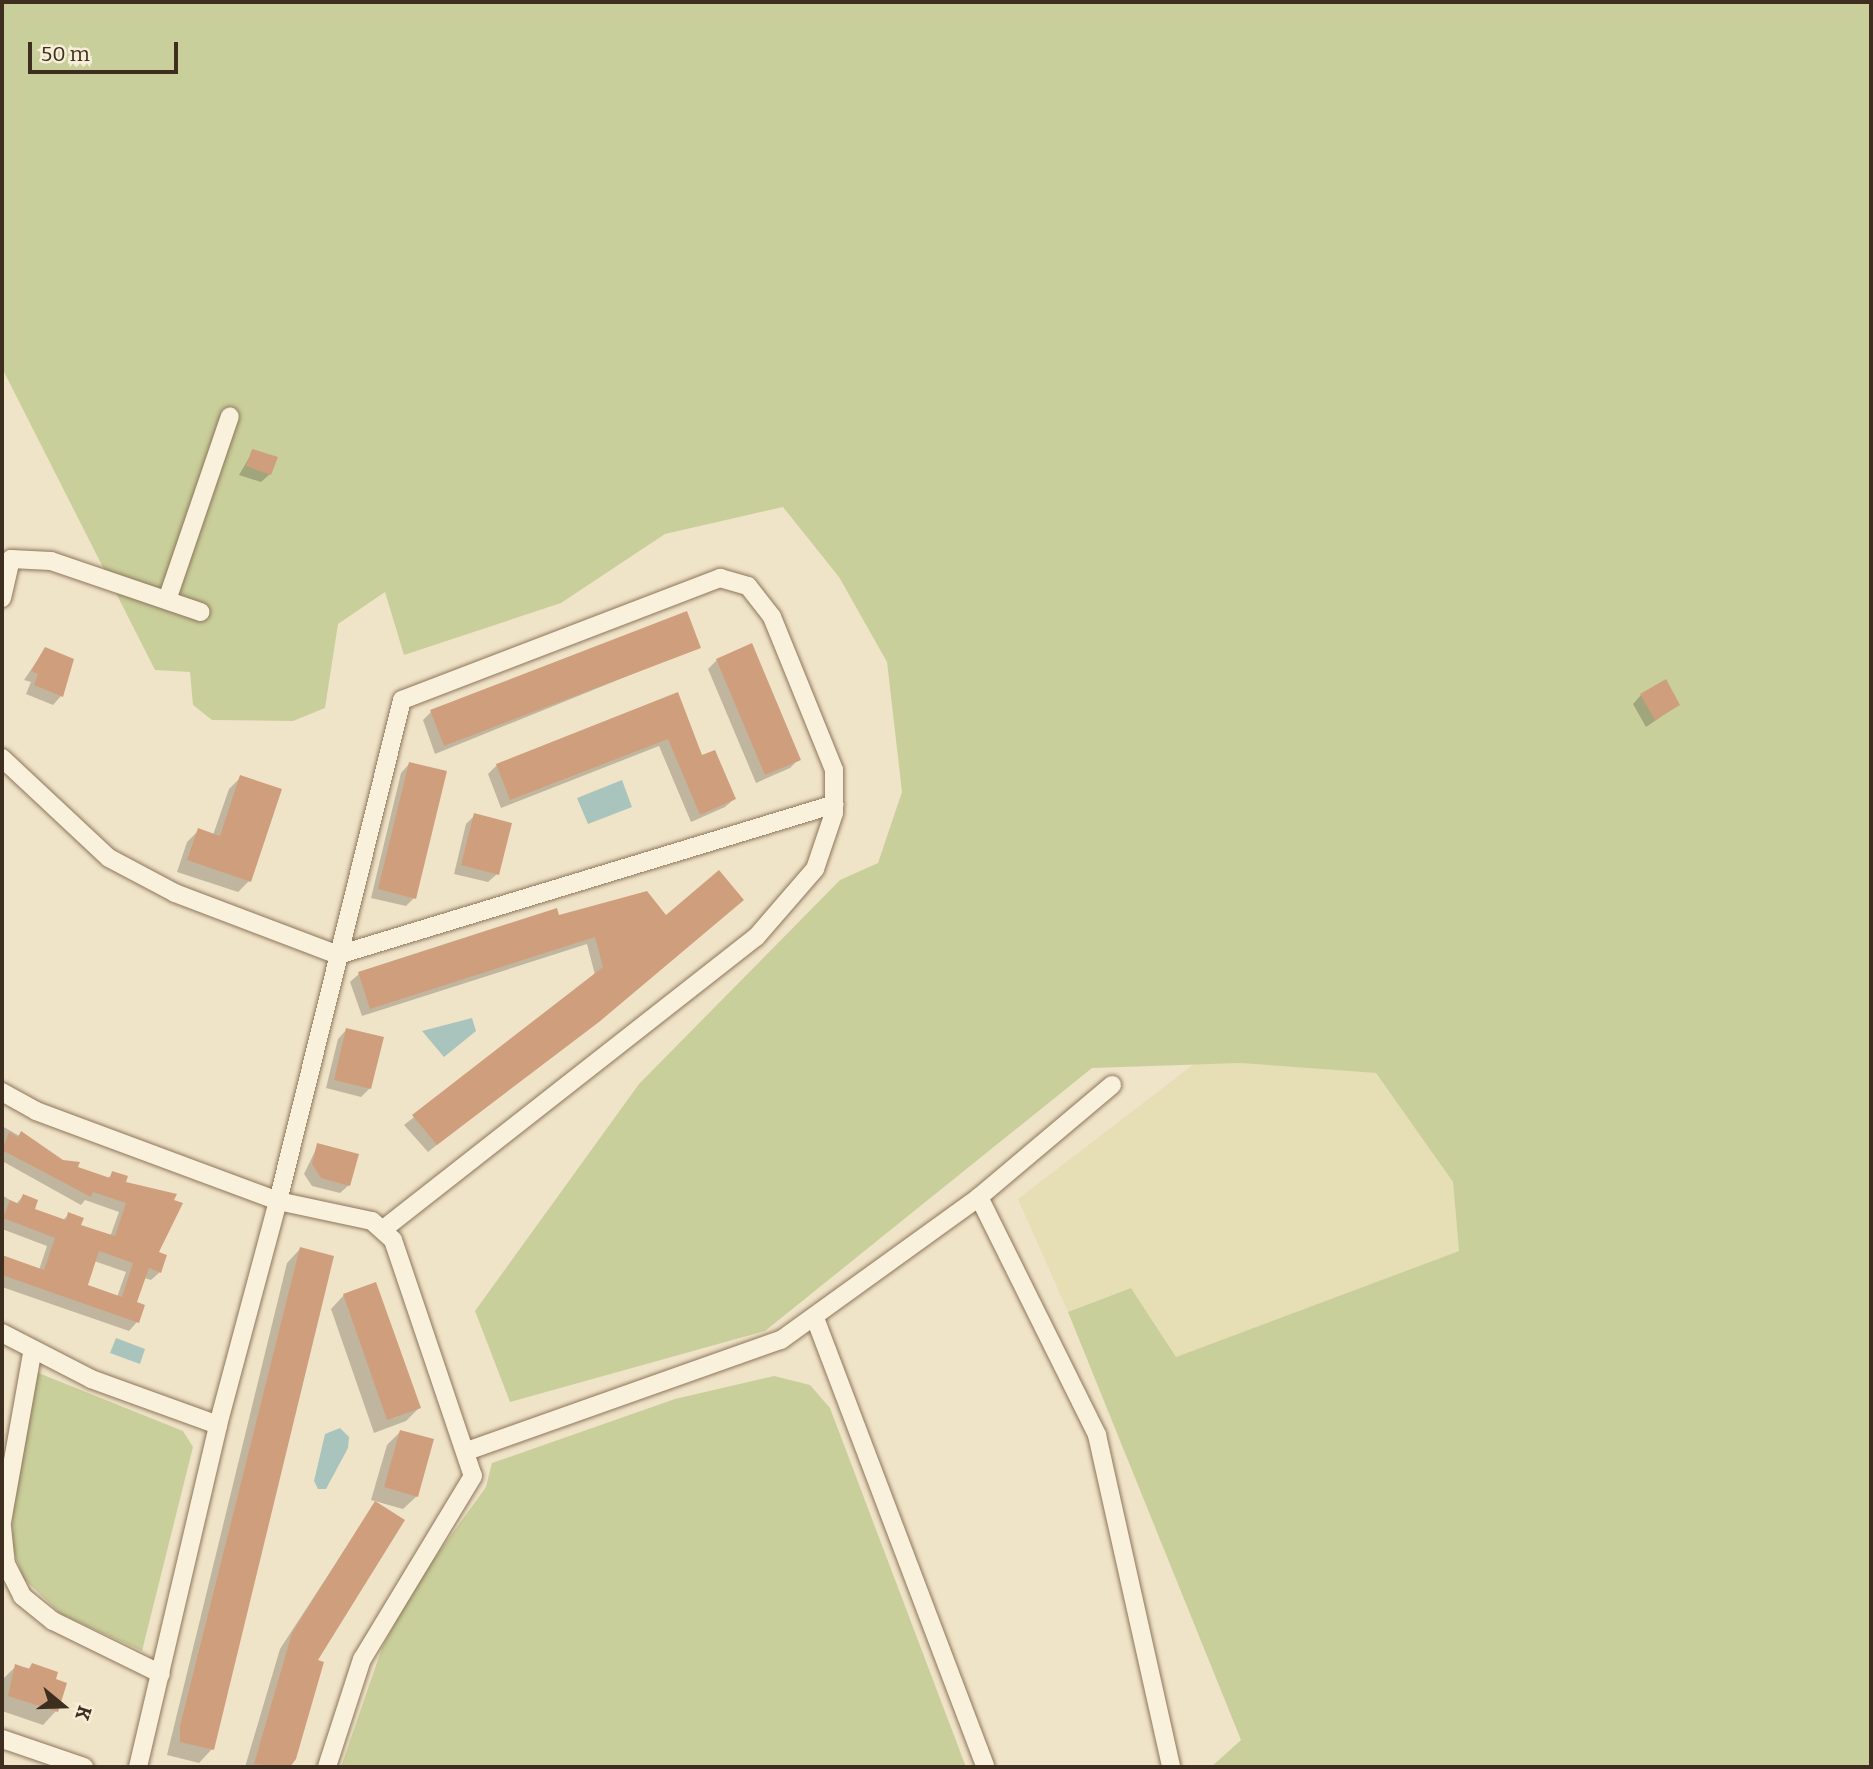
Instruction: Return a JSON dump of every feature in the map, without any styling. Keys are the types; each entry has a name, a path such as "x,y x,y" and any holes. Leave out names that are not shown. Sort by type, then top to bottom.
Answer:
{"street":[{"path":"167,600 230,416"},
{"path":"2,598 11,559 51,561 201,612"},
{"path":"138,1767 218,1425 278,1201 402,700 720,578 748,586 772,617 834,770 835,804 815,869 791,904 384,1229"},
{"path":"2,758 109,858 175,893 338,956 835,804"},
{"path":"467,1451 781,1340 815,1318 979,1196 1112,1086"},
{"path":"2,1092 36,1111 278,1201 384,1229 403,1265 467,1451 473,1476 362,1659 327,1767"},
{"path":"979,1196 1097,1435 1171,1767"},
{"path":"815,1318 986,1767"},
{"path":"2,1333 32,1354 218,1425"},
{"path":"32,1354 2,1525 6,1564 22,1596 53,1621 161,1674"},
{"path":"2,1739 84,1767"}],"shaded area":[{"path":"1240,1063 1376,1073 1453,1182 1459,1251 1176,1357 1131,1288 1068,1312 1018,1199 1194,1064"}],"green space":[{"path":"2,2 1871,2 1871,1767 1211,1767 1241,1740 1068,1312 1131,1288 1176,1357 1459,1251 1453,1182 1376,1073 1240,1063 1092,1068 765,1331 510,1402 475,1311 639,1084 840,880 878,863 902,792 887,662 839,577 783,507 665,534 561,603 404,655 385,592 338,624 325,708 293,721 212,720 193,705 190,672 155,670 2,368"},
{"path":"36,1372 183,1431 193,1447 142,1651 61,1614 23,1578 12,1546 13,1505"},
{"path":"774,1376 810,1385 830,1408 966,1767 341,1767 382,1648 413,1588 486,1487 492,1463 675,1399"}],"water":[{"path":"622,780 632,807 588,824 577,798"},
{"path":"472,1018 476,1031 444,1057 422,1031"},
{"path":"116,1338 145,1349 140,1364 110,1353"},
{"path":"340,1428 349,1437 348,1448 326,1489 318,1489 314,1481 325,1434"}],"building":[{"path":"252,449 278,457 271,475 246,466"},
{"path":"687,611 701,648 444,746 430,710"},
{"path":"752,643 801,760 765,775 716,659"},
{"path":"45,647 74,659 63,697 34,685 38,674 31,671"},
{"path":"1666,679 1680,705 1655,720 1640,694"},
{"path":"678,692 702,755 715,750 736,799 700,815 668,739 510,800 496,764"},
{"path":"409,762 447,771 416,899 378,889"},
{"path":"240,775 282,789 251,882 187,860 198,828 220,836"},
{"path":"474,813 512,823 499,875 461,865"},
{"path":"719,870 744,900 599,1022 437,1145 412,1115 603,967 595,937 370,1009 358,972 557,908 559,915 647,891 666,915"},
{"path":"346,1028 384,1037 371,1089 334,1080"},
{"path":"21,1131 63,1160 80,1162 78,1167 110,1178 112,1171 128,1176 126,1182 177,1194 174,1200 183,1203 159,1252 167,1255 161,1273 149,1268 137,1302 145,1305 139,1323 2,1275 2,1255 44,1270 55,1238 3,1218 10,1200 19,1204 23,1194 38,1200 35,1209 66,1220 68,1212 84,1218 81,1225 115,1236 126,1203 93,1192 91,1197 2,1150 9,1132 18,1137","holes":["99,1251 133,1263 122,1297 88,1285"]},
{"path":"317,1143 359,1154 350,1186 321,1178 312,1164"},
{"path":"300,1247 334,1256 214,1750 180,1742 180,1726"},
{"path":"376,1282 421,1408 387,1420 343,1294"},
{"path":"400,1430 434,1439 418,1497 384,1487"},
{"path":"375,1501 405,1520 318,1660 324,1662 296,1759 290,1767 254,1764 292,1633"},
{"path":"32,1663 58,1672 56,1679 67,1683 58,1712 8,1696 15,1664 29,1669"}]}
